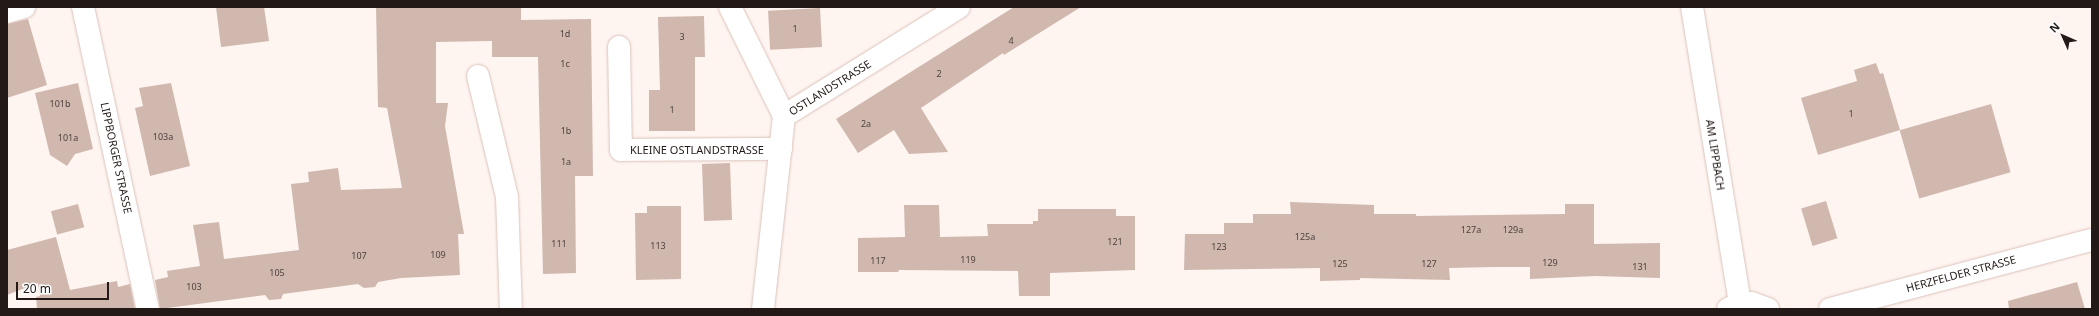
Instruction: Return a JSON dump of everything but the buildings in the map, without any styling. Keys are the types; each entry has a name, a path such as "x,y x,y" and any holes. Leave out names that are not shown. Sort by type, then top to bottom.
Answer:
{"street":[{"path":"7,12 24,7"},
{"name":"LIPPBORGER STRASSE","path":"83,7 148,309"},
{"path":"730,7 784,116"},
{"name":"OSTLANDSTRASSE","path":"763,309 784,116 959,7"},
{"name":"AM LIPPBACH","path":"1692,7 1734,306"},
{"name":"KLEINE OSTLANDSTRASSE","path":"619,47 621,150 781,149"},
{"path":"478,76 507,197 510,309"},
{"name":"HERZFELDER STRASSE","path":"1830,309 2092,240"},
{"path":"1734,306 1751,303 1768,309"}]}
